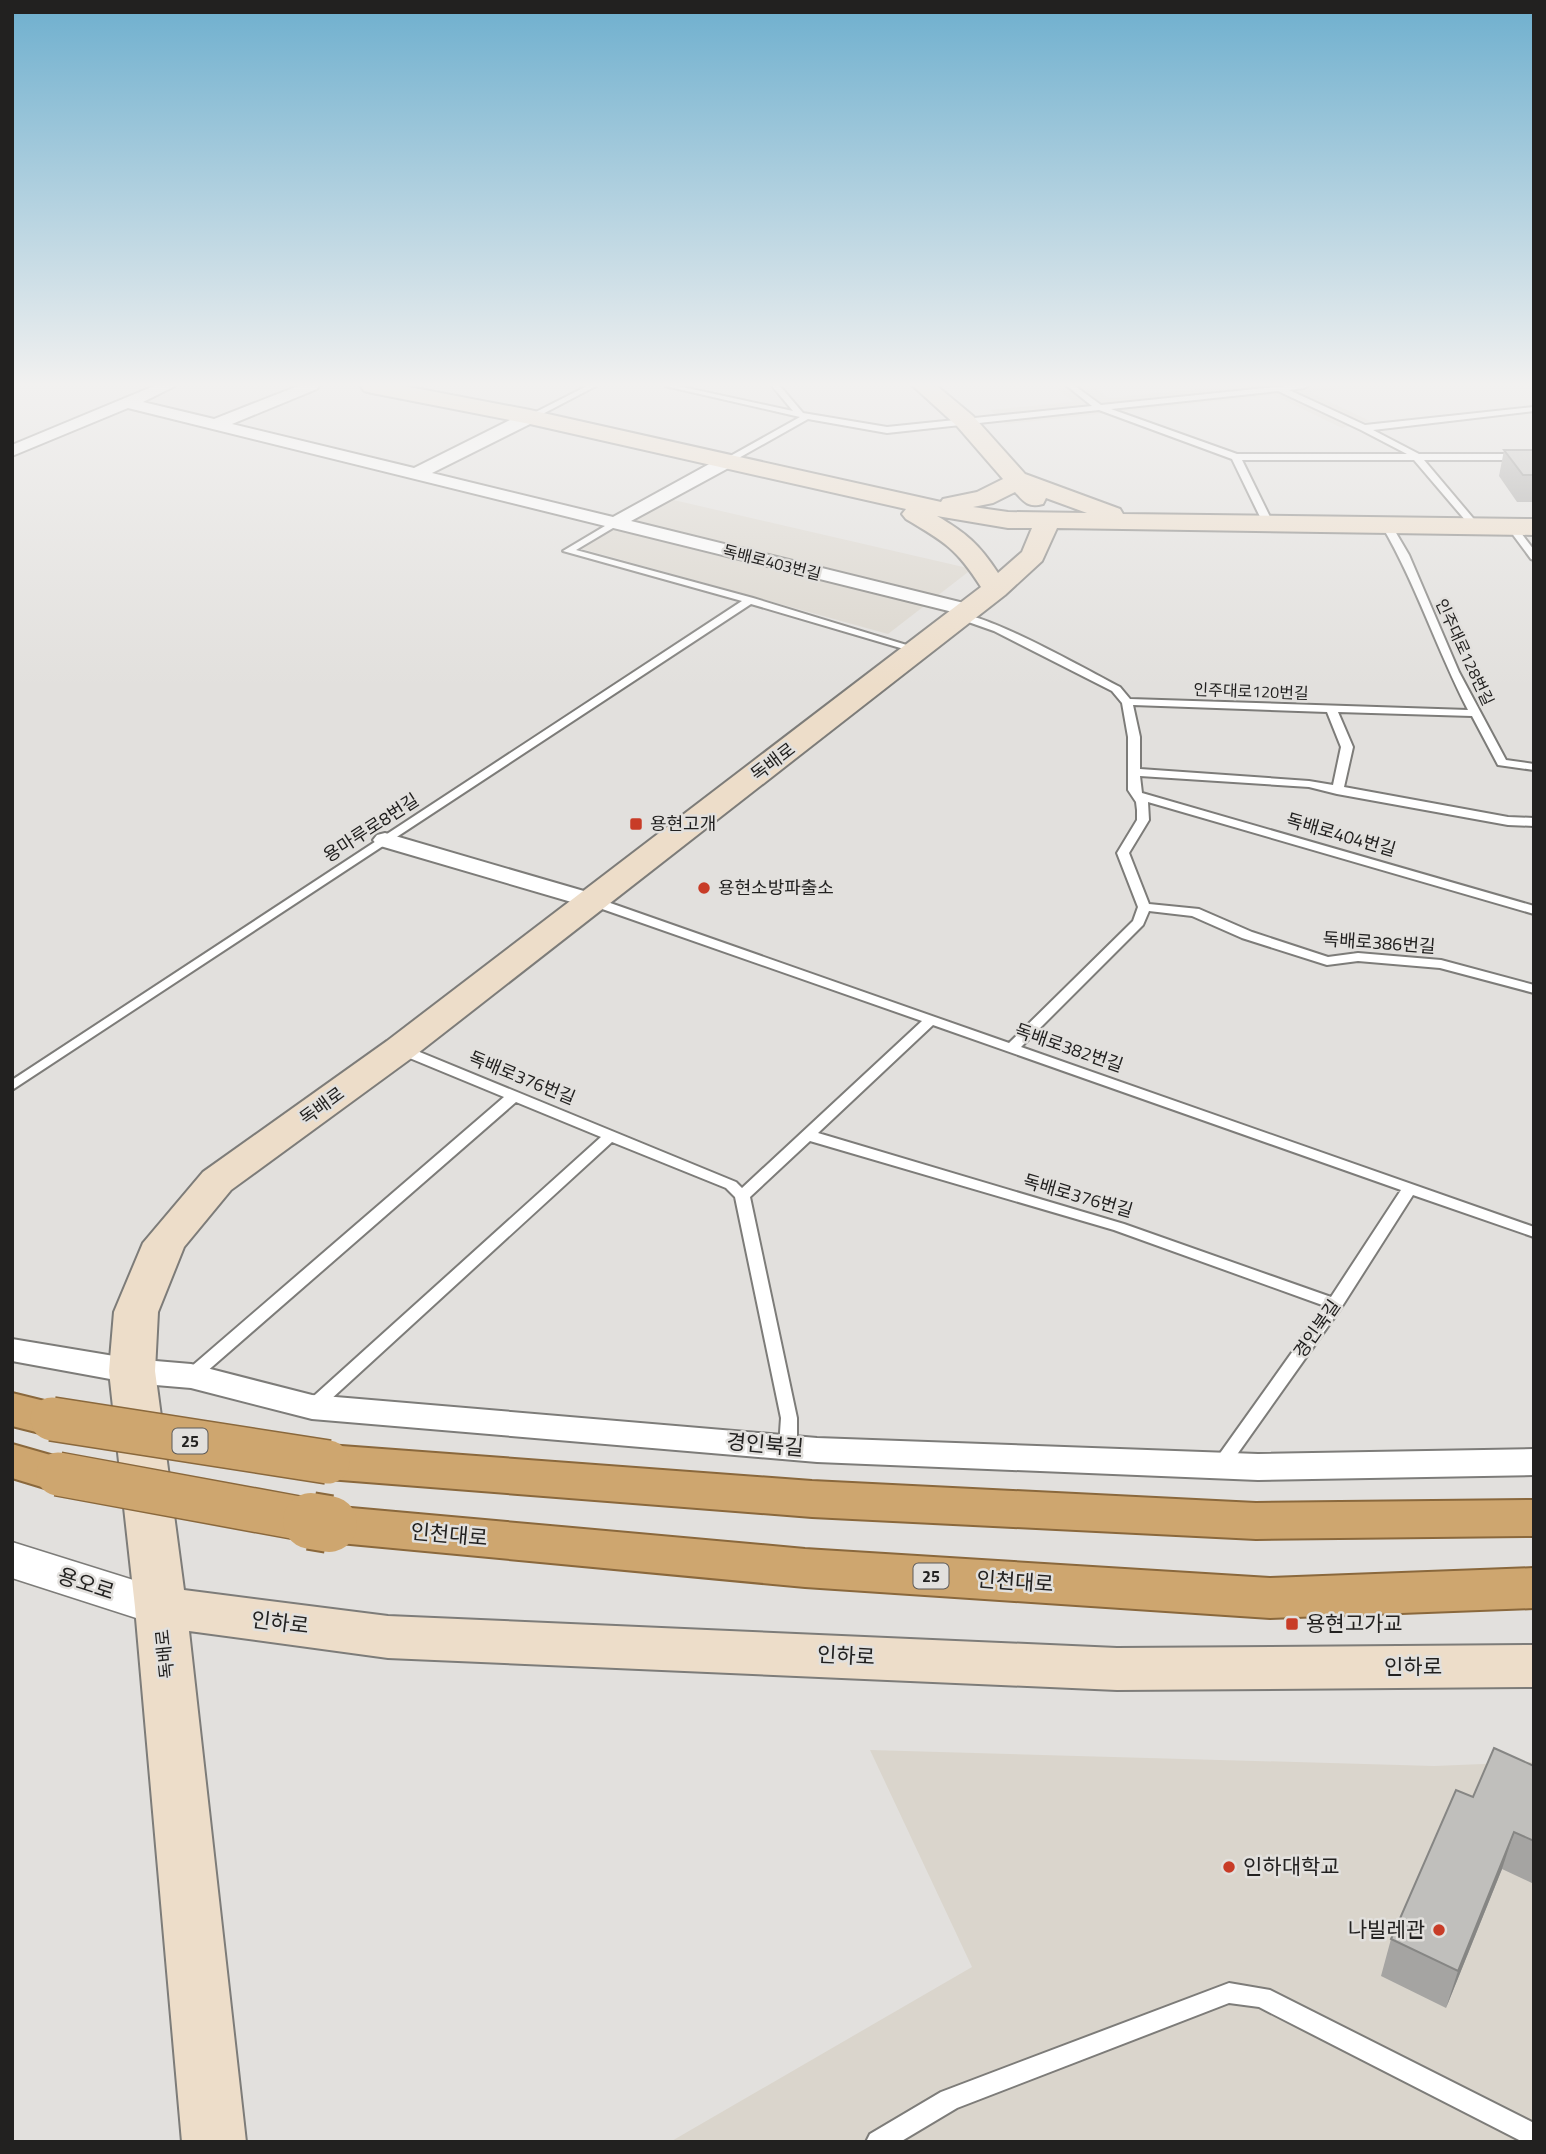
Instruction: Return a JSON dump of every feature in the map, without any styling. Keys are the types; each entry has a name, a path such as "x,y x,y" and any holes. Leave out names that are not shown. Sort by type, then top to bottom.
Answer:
{"highway":[{"name":"25","path":"32,1414 328,1462 812,1499 1256,1521 1534,1518"},
{"name":"인천대로","path":"12,1461 58,1474 329,1524 805,1568 1270,1598 1534,1588"}],"main road":[{"path":"840,487 1008,520 1046,523 1522,526"},
{"path":"929,506 975,500 1008,487"},
{"path":"1024,487 1046,523"},
{"path":"1037,487 1111,514 1155,524"},
{"path":"890,498 959,540 973,554 996,589"},
{"name":"독배로","path":"214,2142 161,1607 132,1371 136,1312 164,1243 217,1181 400,1049 996,589 1033,555 1046,523"},
{"name":"인하로","path":"161,1607 388,1637 1117,1669 1534,1666"}],"street":[{"name":"독배로403번길","path":"467,487 965,613"},
{"path":"615,523 681,487"},
{"path":"385,840 592,901"},
{"name":"경인북길","path":"12,1350 132,1371 191,1376 312,1407 788,1447 1220,1466 1534,1462"},
{"name":"용오로","path":"12,1560 161,1607"}],"lane":[{"path":"1250,487 1269,525"},
{"path":"1442,487 1475,526"},
{"path":"615,523 568,551 750,600 918,650"},
{"name":"인주대로128번길","path":"1387,526 1404,555 1454,671 1502,763 1534,767"},
{"path":"1522,526 1534,557"},
{"name":"용마루로8번길","path":"12,1086 750,600"},
{"path":"965,613 1097,677 1116,689 1126,702 1134,737 1134,790 1142,802 1143,820 1123,853 1144,907 1139,922 1012,1048"},
{"name":"인주대로120번길","path":"1126,702 1331,709 1347,747 1338,791"},
{"path":"1331,709 1476,713"},
{"name":"독배로404번길","path":"1134,772 1309,784 1338,791"},
{"path":"1338,791 1508,821 1534,822"},
{"name":"독배로404번길","path":"1138,795 1534,909"},
{"name":"독배로382번길","path":"592,901 1534,1232"},
{"name":"독배로386번길","path":"1144,907 1195,912 1247,935 1327,961 1358,957 1441,964 1534,989"},
{"path":"788,1447 789,1418 743,1196 931,1020"},
{"name":"독배로376번길","path":"400,1049 731,1185 743,1196"},
{"path":"191,1376 514,1096"},
{"name":"독배로376번길","path":"807,1135 1119,1227 1335,1304"},
{"path":"312,1407 610,1136"},
{"name":"경인북길","path":"1220,1466 1335,1304 1410,1188"},
{"path":"878,2142 949,2100 1229,1993 1262,1997 1534,2136"}],"shaded area":[{"path":"665,498 972,569 888,634 579,548"},
{"name":"인하대학교","path":"870,1750 1434,1766 1534,1762 1534,2142 670,2142 972,1967"}],"building":[{"name":"나빌레관","path":"1494,1748 1534,1766 1534,1841 1514,1832 1458,1971 1391,1939 1456,1790 1473,1797"}],"place":[{"name":"용현고개","path":"636,824"},
{"name":"용현소방파출소","path":"704,888"},
{"name":"용현고가교","path":"1292,1624"},
{"name":"인하대학교","path":"1229,1867"},
{"name":"나빌레관","path":"1439,1930"}]}
